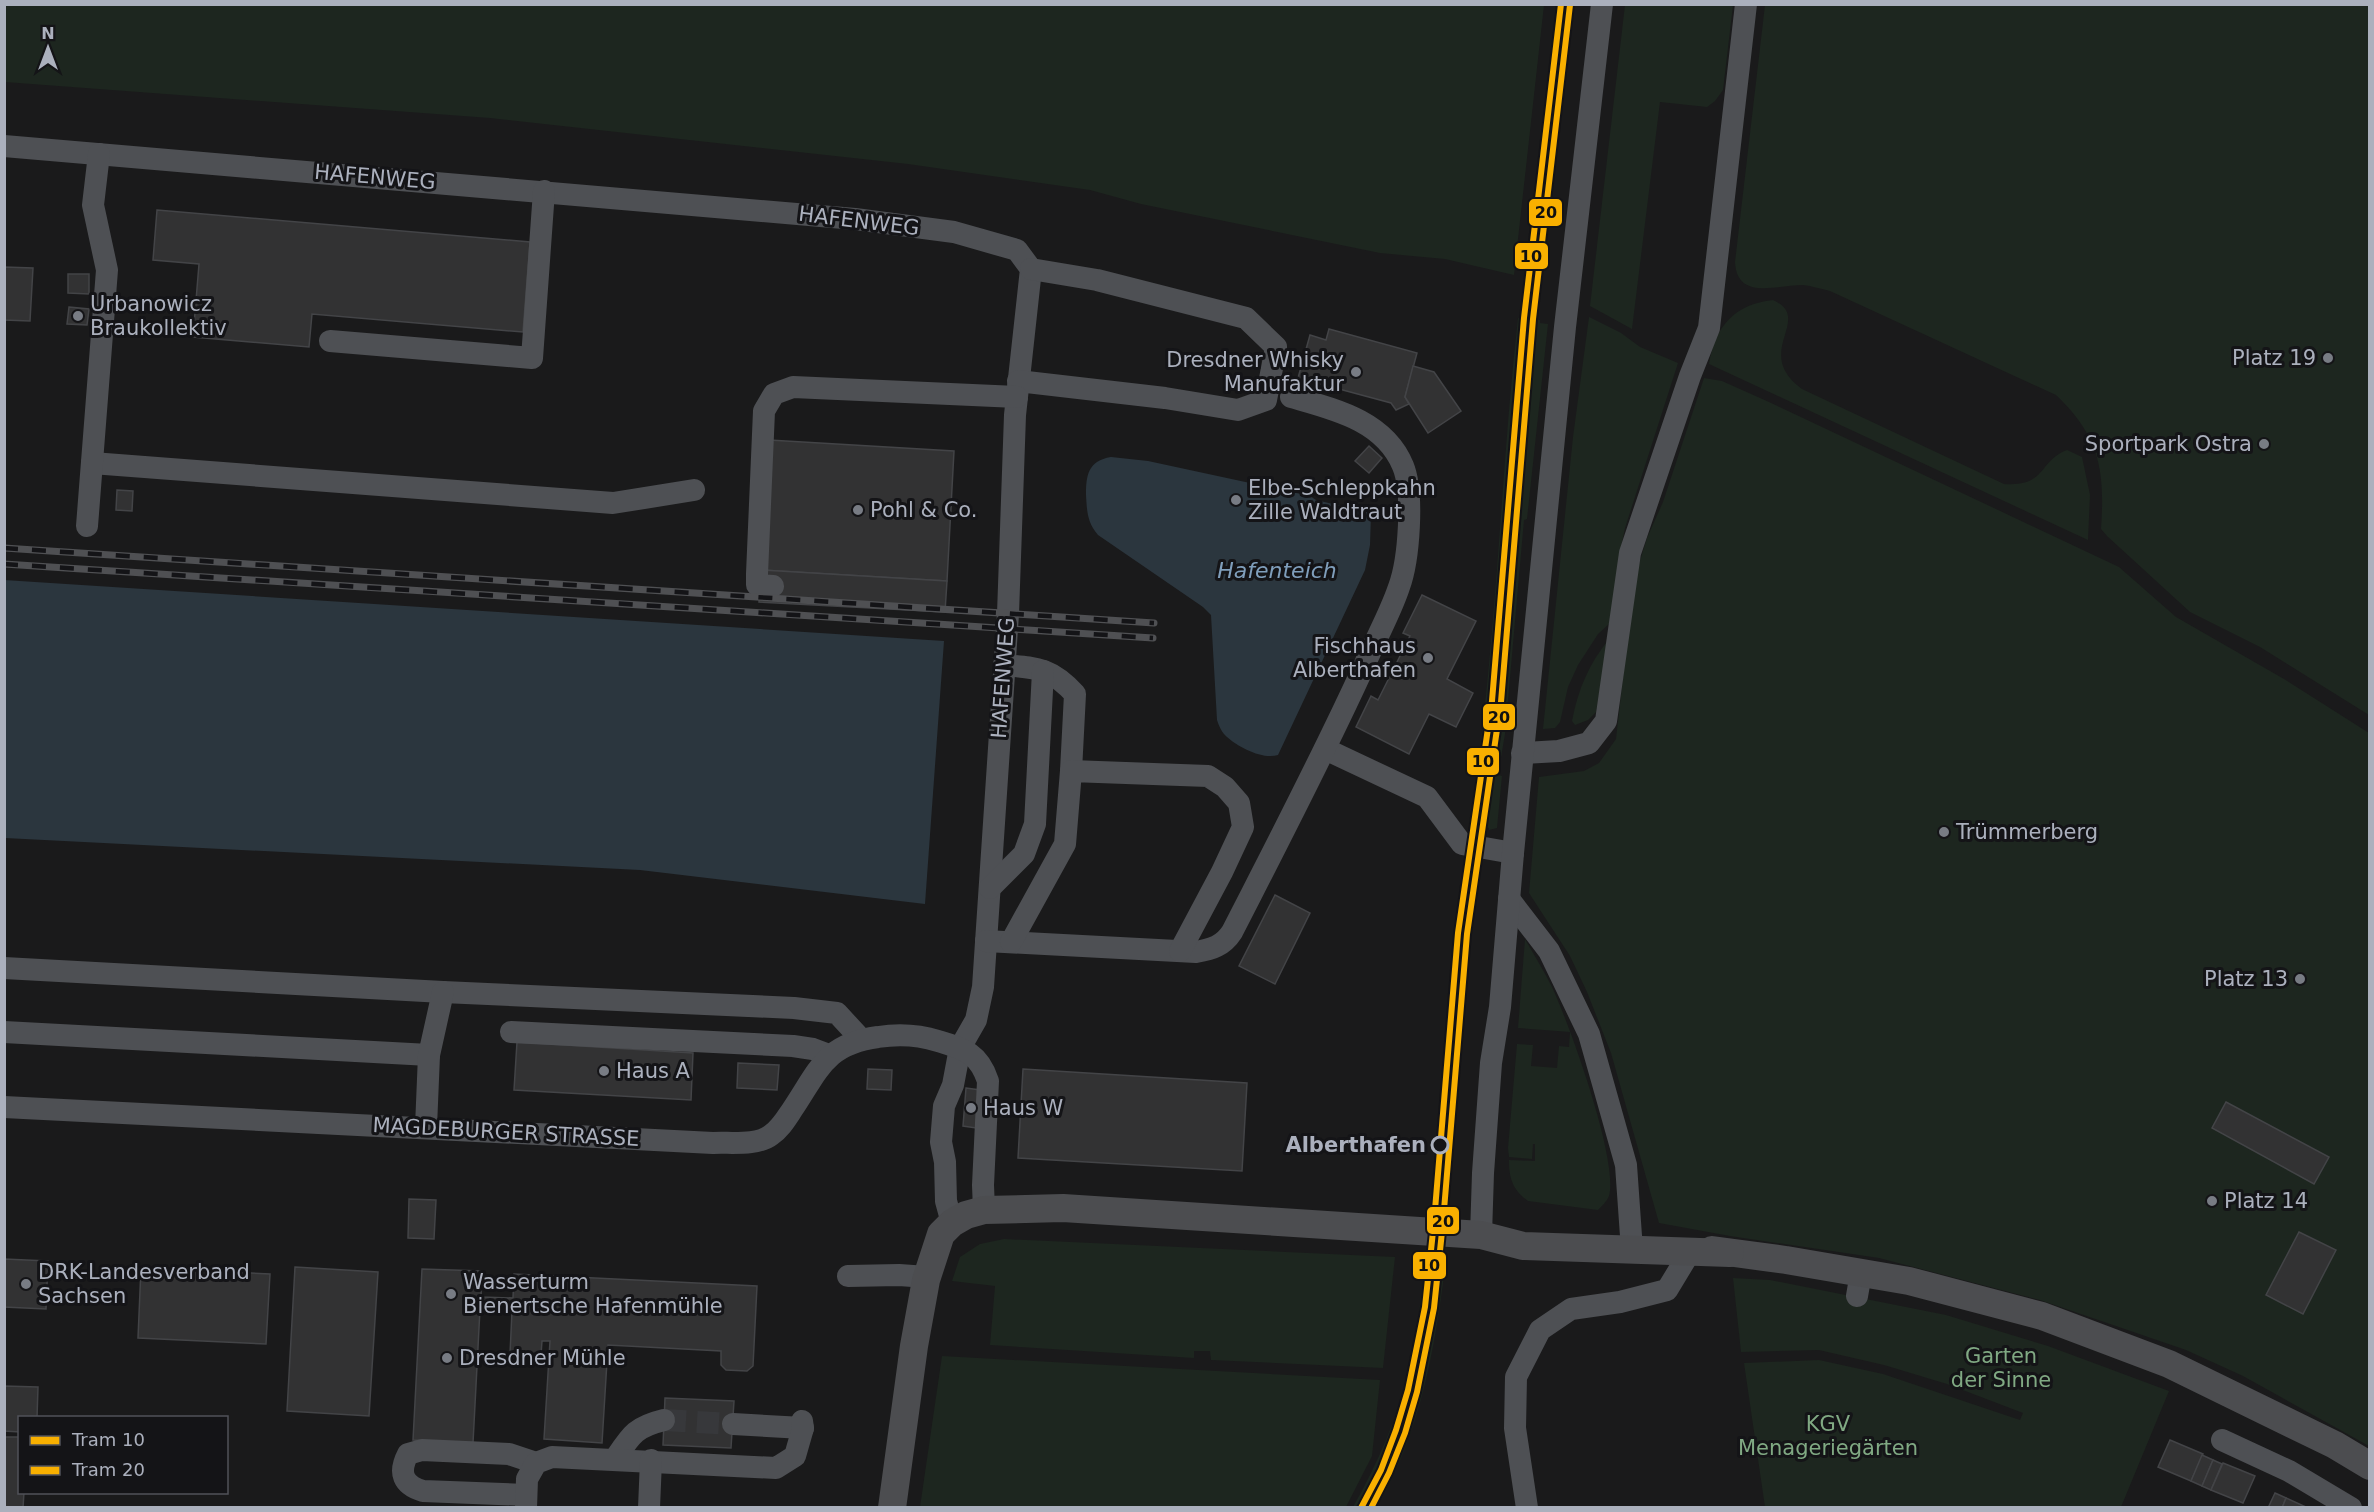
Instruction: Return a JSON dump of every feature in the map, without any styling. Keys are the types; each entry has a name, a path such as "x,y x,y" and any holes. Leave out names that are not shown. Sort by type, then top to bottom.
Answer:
{"main road":[{"path":"891,1508 914,1346 927,1277 941,1234 952,1223 966,1215 984,1210 1063,1208 1482,1235 1523,1246 1730,1253"},
{"path":"1482,1235 1524,1226 1631,1236 1786,1260 1859,1285 1909,1281 2053,1320 2169,1364 2335,1444 2370,1467"}],"street":[{"path":"1482,1235 1484,1155 1491,1063 1500,1007 1522,753 1565,327 1602,4"},
{"path":"1522,753 1558,751 1589,743 1606,721 1630,552 1690,376 1709,328 1746,4"},
{"name":"HAFENWEG","path":"4,146 855,219 954,232 1017,250 1031,269 1017,389 1004,665 983,987 976,1020 960,1048"},
{"path":"87,526 107,270 93,205 99,154"},
{"path":"330,341 532,358 544,191"},
{"path":"772,586 757,585 757,574 764,411 774,394 793,387 1017,389 1165,398 1238,410 1266,400 1276,348 1246,318 1097,280 1031,269"},
{"path":"986,941 1196,952 1211,950 1225,943 1233,932 1325,749 1400,586 1408,544 1408,493 1403,466 1385,438 1351,415 1291,396"},
{"path":"92,463 613,504 694,490"},
{"path":"1004,665 1044,671 1060,677 1075,694 1065,844 1011,942"},
{"path":"990,888 1024,854 1035,824 1044,671"},
{"path":"1325,749 1427,797 1462,844 1513,853"},
{"path":"1071,771 1208,776 1225,787 1239,803 1243,827 1180,951"},
{"path":"1509,899 1549,951 1589,1034 1626,1165 1631,1236"},
{"path":"4,968 794,1008 837,1013 861,1039"},
{"path":"426,1127 429,1055 443,992"},
{"path":"4,1032 429,1055"},
{"path":"511,1032 793,1047 813,1049 829,1055"},
{"name":"MAGDEBURGER STRASSE","path":"4,1107 713,1143 749,1142 770,1136 781,1126 829,1055 842,1046 861,1039 904,1036 931,1039 960,1048 983,1065 988,1081 984,1210"},
{"path":"952,1223 946,1202 945,1162 941,1142 944,1106 952,1084 960,1048"},
{"path":"1527,1508 1515,1428 1516,1377 1540,1330 1571,1309 1620,1302 1667,1290 1690,1252"},
{"path":"848,1276 927,1277"},
{"path":"615,1459 633,1432 648,1424 664,1420"},
{"path":"536,1463 527,1479 526,1501 423,1491 410,1487 404,1476 403,1464 408,1454 422,1450 509,1454 536,1463 552,1457 776,1468 795,1456 802,1424 733,1424"},
{"path":"2222,1440 2289,1471 2346,1506"},
{"path":"649,1508 651,1461"}],"green space":[{"path":"4,5 1544,5 1514,275 1445,259 1380,253 1141,204 1090,190 908,164 490,118 5,82"},
{"path":"1625,5 1733,5 1723,90 1715,101 1707,107 1660,102 1632,329 1590,306"},
{"path":"1765,5 2369,5 2369,715 2260,647 2190,612 2107,536 2101,529 2102,489 2091,440 2071,410 2056,395 1830,291 1803,285 1760,288 1743,282 1737,274 1735,262"},
{"path":"1773,300 1784,308 1788,317 1781,350 1782,362 1788,375 1802,389 2004,484 2028,482 2051,460 2067,450 2082,457 2090,495 2088,540 1709,364 1716,339 1737,312 1759,302"},
{"path":"1589,317 1621,333 1640,347 1678,363 1625,528 1610,623 1598,634 1578,665 1568,687 1560,722 1555,728 1543,729 1573,437"},
{"path":"1518,318 1540,320 1540,323 1548,324 1527,519 1524,520 1505,734 1498,775 1502,776 1497,828 1489,830 1489,828 1469,824 1486,698"},
{"path":"1704,378 1722,381 1769,402 2119,567 2176,617 2284,679 2369,733 2369,1446 2243,1376 2186,1350 2040,1300 1879,1258 1659,1223 1611,1053 1587,992 1570,956 1529,893 1539,777 1584,771 1599,763 1616,739 1632,599 1638,567 1647,538 1663,502"},
{"path":"1609,639 1596,712 1588,720 1575,725 1572,721 1581,688 1590,667"},
{"path":"1525,939 1549,981 1570,1032 1518,1028"},
{"path":"1570,1033 1591,1092 1607,1154 1610,1178 1609,1196 1598,1210 1528,1201 1515,1188 1511,1178 1509,1160 1535,1161 1535,1144 1533,1144 1532,1159 1509,1157 1517,1044 1533,1045 1531,1066 1557,1068 1559,1046 1569,1047"},
{"path":"1004,1239 1395,1257 1383,1368 1211,1360 1210,1351 1194,1351 1194,1358 990,1345 995,1286 952,1281 960,1257 980,1244"},
{"path":"1425,1259 1446,1260 1431,1356 1416,1418 1392,1478 1377,1507 1353,1507 1371,1474 1399,1404 1417,1327"},
{"path":"1733,1278 1770,1280 1946,1315 2048,1346 2169,1391 2121,1507 1765,1507 1744,1363 1819,1360 1883,1374 2020,1420 2023,1413 1947,1384 1884,1365 1819,1350 1741,1352"},
{"path":"942,1356 1380,1380 1372,1456 1346,1507 920,1507"}],"water":[{"name":"Hafenteich","path":"1111,457 1148,461 1310,496 1316,500 1371,513 1370,545 1365,570 1278,755 1265,756 1244,748 1227,737 1220,727 1217,720 1211,615 1203,607 1098,535 1092,526 1087,506 1088,475 1097,462"},
{"path":"4,580 944,641 925,904 640,870 5,838"}],"building":[{"path":"157,210 530,242 523,332 312,314 309,347 193,337 199,264 153,260"},
{"path":"4,267 33,268 30,321 4,320"},
{"path":"68,274 89,274 89,294 68,293"},
{"name":"Urbanowicz Braukollektiv","path":"69,307 89,309 87,325 67,324"},
{"name":"Dresdner Whisky Manufaktur","path":"1329,329 1417,353 1405,397 1409,404 1396,410 1391,403 1298,378 1310,335 1326,340"},
{"path":"1413,366 1434,372 1461,411 1428,433 1405,397"},
{"name":"Pohl & Co.","path":"769,440 954,451 947,581 761,570"},
{"path":"1369,446 1382,458 1369,473 1355,461"},
{"path":"117,490 133,491 132,511 116,510"},
{"path":"761,570 947,581 945,612 759,602"},
{"name":"Fischhaus Alberthafen","path":"1422,595 1476,621 1447,679 1473,693 1456,727 1429,714 1409,754 1356,727 1371,696 1378,700 1410,636 1403,633"},
{"path":"1275,895 1310,913 1275,984 1239,966"},
{"name":"Haus A","path":"517,1042 693,1053 691,1100 514,1090"},
{"path":"738,1063 779,1065 777,1090 737,1088"},
{"path":"868,1069 892,1070 891,1090 867,1089"},
{"path":"1023,1069 1247,1083 1242,1171 1018,1158"},
{"name":"Haus W","path":"966,1088 980,1090 976,1128 963,1126"},
{"path":"2226,1102 2329,1157 2314,1184 2212,1128"},
{"path":"409,1199 436,1200 434,1239 408,1238"},
{"path":"2299,1232 2336,1250 2303,1314 2266,1295"},
{"name":"DRK-Landesverband Sachsen","path":"4,1259 48,1261 46,1309 4,1307"},
{"path":"295,1267 378,1272 369,1416 287,1411"},
{"path":"141,1268 270,1274 266,1344 138,1338"},
{"name":"Dresdner Mühle","path":"422,1269 482,1271 481,1297 513,1298 514,1274 757,1286 753,1366 747,1371 726,1370 721,1365 721,1351 608,1345 602,1443 544,1439 550,1341 542,1341 541,1355 535,1361 516,1360 510,1354 512,1311 480,1309 473,1443 413,1440"},
{"path":"4,1386 38,1387 37,1416 18,1416 18,1432 4,1431"},
{"path":"665,1398 734,1401 731,1448 663,1445"},
{"path":"4,1437 18,1437 18,1494 24,1494 23,1508 4,1508"},
{"path":"2170,1440 2203,1454 2191,1481 2158,1467"},
{"path":"2202,1455 2213,1460 2202,1486 2191,1481"},
{"path":"2213,1460 2222,1464 2211,1490 2202,1486"},
{"path":"2223,1463 2255,1476 2243,1503 2211,1490"},
{"path":"2275,1493 2286,1498 2282,1508 2268,1508"},
{"path":"2286,1498 2308,1508 2282,1508"}],"tunnel":[{"path":"664,1420 733,1424"}],"railway":[{"path":"4,548 1154,623"},
{"path":"4,564 1153,638"}],"tram line":[{"name":"10","path":"1361,1508 1381,1470 1396,1430 1408,1390 1425,1307 1458,933 1492,701 1524,318 1561,4"},
{"name":"20","path":"1371,1508 1389,1473 1405,1433 1417,1392 1434,1308 1467,934 1501,702 1533,319 1570,5"}],"place":[{"name":"Urbanowicz Braukollektiv","path":"78,316"},
{"name":"Platz 19","path":"2328,358"},
{"name":"Dresdner Whisky Manufaktur","path":"1356,372"},
{"name":"Sportpark Ostra","path":"2264,444"},
{"name":"Elbe-Schleppkahn Zille Waldtraut","path":"1236,500"},
{"name":"Pohl & Co.","path":"858,510"},
{"name":"Fischhaus Alberthafen","path":"1428,658"},
{"name":"Trümmerberg","path":"1944,832"},
{"name":"Platz 13","path":"2300,979"},
{"name":"Haus A","path":"604,1071"},
{"name":"Haus W","path":"971,1108"},
{"name":"Alberthafen","path":"1440,1145"},
{"name":"Platz 14","path":"2212,1201"},
{"name":"DRK-Landesverband Sachsen","path":"26,1284"},
{"name":"Wasserturm Bienertsche Hafenmühle","path":"451,1294"},
{"name":"Dresdner Mühle","path":"447,1358"}],"park label":[{"name":"Garten der Sinne","path":"2001,1368"},
{"name":"KGV Menageriegärten","path":"1828,1436"}]}
